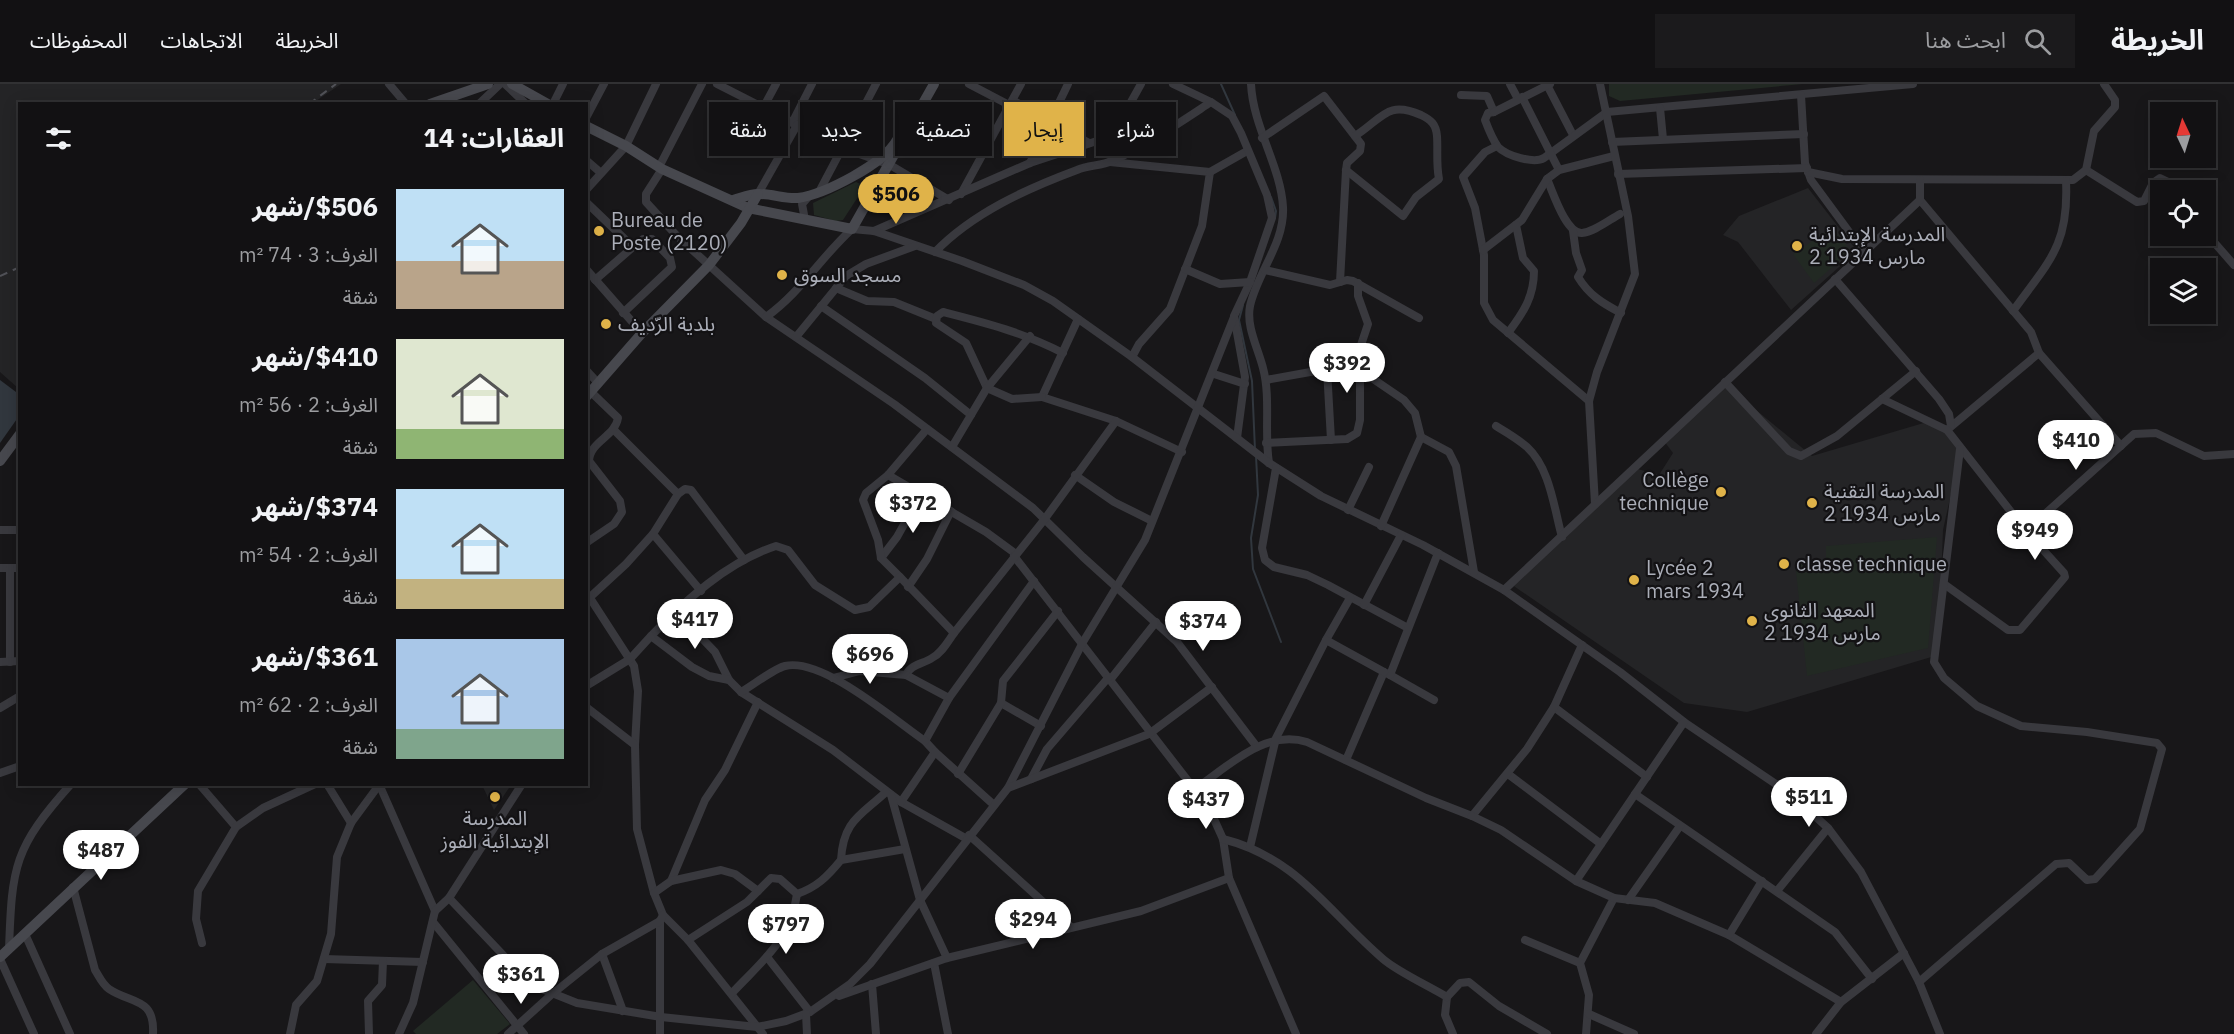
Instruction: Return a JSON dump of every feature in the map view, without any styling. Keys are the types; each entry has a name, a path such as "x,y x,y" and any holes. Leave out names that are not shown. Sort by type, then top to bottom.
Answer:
{"street":[{"path":"389,84 404,102"},
{"path":"436,102 487,84"},
{"path":"481,102 500,84"},
{"path":"505,84 524,102"},
{"path":"516,84 545,102"},
{"path":"554,102 563,84"},
{"path":"588,114 604,84"},
{"path":"588,188 626,146 656,84"},
{"path":"702,84 646,194 646,205 768,318 1021,497 1116,588 1177,642 1257,747"},
{"path":"717,84 752,102"},
{"path":"766,102 777,84"},
{"path":"588,542 614,524 621,516 620,501 589,461 594,447 614,430 618,418 592,390 642,333 709,265 741,224 794,124 812,84"},
{"path":"867,102 876,84"},
{"path":"768,318 789,301 831,248 852,229 926,84"},
{"path":"806,220 802,204 809,196 885,163 934,84"},
{"path":"969,84 1008,102"},
{"path":"1013,102 1021,84"},
{"path":"1059,102 1068,84"},
{"path":"874,231 960,196 1030,163 1112,136 1141,84"},
{"path":"449,898 525,978 551,995 661,1017 757,1027 808,1013 850,984 870,964 1008,788 1083,642 1137,556 1214,374 1218,354 1250,282 1272,218 1267,195 1232,116 1211,102 1173,84"},
{"path":"1251,84 1262,138 1283,208 1277,238 1254,292 1250,318 1266,380 1266,443 1269,463 1262,548 1265,560 1274,567 1307,575 1408,628"},
{"path":"1510,84 1559,170"},
{"path":"1595,504 1589,401 1597,372 1635,274 1628,216 1600,84"},
{"path":"1573,135 1549,85 1488,113 1485,120 1497,146 1535,161 1550,154 1607,112 1913,84"},
{"path":"1618,174 1808,170 1833,179 2066,181 2078,178 2086,170 2094,131 2116,105 2114,97 2104,84"},
{"path":"1461,95 1485,94 1494,112"},
{"path":"1801,95 1808,170 1817,190 1864,252"},
{"path":"1262,138 1324,96 1362,148 1347,163 1340,282"},
{"path":"1110,162 1167,131 1211,102"},
{"path":"1346,170 1402,216 1425,189 1439,179 1436,156 1437,136 1434,123 1428,118 1400,107 1390,110 1355,136"},
{"path":"1660,108 1663,139"},
{"path":"960,196 1004,118"},
{"path":"788,121 800,127"},
{"path":"588,127 626,146 661,168 748,208 852,229 874,231 1024,285 1132,357 1269,463 1348,510 1401,535 1504,590 1684,722 1792,795 1828,828 1861,872 1919,982 1940,1034"},
{"path":"1612,142 1804,134"},
{"path":"1084,140 1089,143"},
{"path":"1497,146 1485,152 1463,177 1475,208 1483,249 1484,303 1493,320 1589,401"},
{"path":"935,252 962,227 1000,205 1080,168 1110,162 1210,172 1247,151"},
{"path":"820,190 839,156"},
{"path":"865,156 885,163 949,200"},
{"path":"1030,163 1033,156"},
{"path":"1483,249 1522,220 1547,179 1559,170 1614,156"},
{"path":"588,162 601,173"},
{"path":"2086,170 2138,202 2144,201 2150,189"},
{"path":"1132,357 1139,344 1170,309 1202,226 1210,172"},
{"path":"1547,179 1566,223 1579,234 1588,232 1620,214"},
{"path":"1920,180 1920,200 2031,332 2039,352 2121,446"},
{"path":"2013,311 2060,242 2066,219 2066,181"},
{"path":"733,200 758,194 794,198 809,196"},
{"path":"1504,590 1920,200"},
{"path":"588,206 633,247"},
{"path":"1509,333 1532,296 1534,283 1534,271 1523,258 1516,225"},
{"path":"1573,231 1576,253 1582,270 1578,277 1587,291 1597,300 1621,313"},
{"path":"596,280 643,239 652,239 670,258 672,267 623,313"},
{"path":"794,335 846,276 866,264 912,244"},
{"path":"2216,245 2234,265"},
{"path":"1185,270 1220,284 1250,282"},
{"path":"1265,270 1330,285 1347,280 1358,283 1419,318"},
{"path":"588,271 642,333"},
{"path":"1835,279 1948,411 1949,428 1960,450 2026,531 2064,573 2065,578 2020,630 2008,630 1944,584"},
{"path":"1266,443 1347,439 1357,433 1360,420 1360,348 1368,324 1358,296 1358,283"},
{"path":"836,288 867,301 894,302 936,319 936,323 966,343 987,388 1012,399 1042,397 1116,421 1182,452"},
{"path":"821,306 925,378 971,415"},
{"path":"936,319 943,312 1030,336 1063,353"},
{"path":"1234,316 1245,384 1239,440"},
{"path":"1042,397 1078,319"},
{"path":"952,447 987,388 1030,336"},
{"path":"1949,428 2039,352"},
{"path":"1266,380 1327,369 1359,370 1404,400 1415,413 1421,437 1381,526"},
{"path":"1327,369 1331,440"},
{"path":"1725,382 1789,452 1797,456 1811,452 1837,436 1916,371"},
{"path":"1214,374 1245,384"},
{"path":"1882,399 1949,428"},
{"path":"906,675 909,669 921,661 935,657 1044,520 1116,421"},
{"path":"1496,426 1527,447 1535,457 1546,479 1562,537"},
{"path":"927,429 888,475 866,493 863,500 879,540 881,558 954,633"},
{"path":"614,430 677,494"},
{"path":"2026,531 2134,434 2152,432 2204,456 2234,454"},
{"path":"0,461 18,437"},
{"path":"1421,437 1449,452 1456,466 1474,573"},
{"path":"1919,982 2056,864 2069,863 2087,880 2095,879 2139,829 2162,749 2157,743 2087,732 2021,726 1977,706 1935,668 1960,450"},
{"path":"1348,510 1369,467"},
{"path":"888,475 1004,543 1083,642 1149,734 1196,789 1209,807 1222,840 1228,878 1296,1034"},
{"path":"1075,475 1114,502 1152,521"},
{"path":"660,1034 661,918 637,829 635,745 638,691 634,666 588,599 627,564 653,534 677,494 685,489 691,490 744,560"},
{"path":"881,558 897,537 921,494"},
{"path":"908,587 927,559 951,511"},
{"path":"0,530 18,530"},
{"path":"653,534 701,591"},
{"path":"1364,605 1401,535"},
{"path":"588,685 630,659 675,611 701,591 744,560 769,548 782,546 815,585 855,610 865,609 874,603 900,577"},
{"path":"1346,760 1408,628 1438,554"},
{"path":"0,568 18,568"},
{"path":"10,568 10,662"},
{"path":"925,741 974,660 1034,581"},
{"path":"1250,847 1276,738 1350,598"},
{"path":"675,611 715,652 729,680 741,692 832,750 901,802 968,837 1071,927"},
{"path":"958,774 1001,703 1004,681 1013,666 1058,611"},
{"path":"0,622 10,623"},
{"path":"1031,779 1047,749 1156,622"},
{"path":"651,636 701,673 729,680"},
{"path":"1326,640 1434,700"},
{"path":"1472,816 1508,774 1554,707 1582,645"},
{"path":"0,662 18,661"},
{"path":"741,692 782,666 800,664 833,678 925,741 934,752 994,805"},
{"path":"833,678 860,671 906,675 949,698"},
{"path":"1008,788 1149,734 1212,687"},
{"path":"0,708 18,697"},
{"path":"671,880 705,800 725,770 758,702"},
{"path":"1001,703 1041,726"},
{"path":"1554,707 1647,777"},
{"path":"588,709 635,745"},
{"path":"1576,881 1684,722"},
{"path":"1196,789 1257,747 1276,738 1291,737 1307,742 1510,835 1576,881 1614,898 1655,903 1729,936 1841,1002"},
{"path":"901,802 934,752"},
{"path":"0,773 18,767"},
{"path":"1508,774 1601,844"},
{"path":"9,949 12,887 23,848 47,811 69,786"},
{"path":"34,1034 0,958 183,786"},
{"path":"201,786 236,827"},
{"path":"202,943 196,919 198,891 236,827 263,808 311,786"},
{"path":"328,786 351,823"},
{"path":"290,1034 296,1005 317,981 324,959 333,916 337,857 351,823 378,786"},
{"path":"379,786 435,911 413,1003 398,1033"},
{"path":"435,911 449,898 521,786"},
{"path":"889,794 920,900 947,958"},
{"path":"797,894 813,889 823,881 841,860 842,841 846,830 889,794"},
{"path":"1635,794 1836,932 1872,979"},
{"path":"1628,900 1680,826"},
{"path":"1777,891 1828,828"},
{"path":"1222,840 1264,853 1292,872 1338,913 1385,962 1447,997"},
{"path":"841,860 905,849"},
{"path":"654,893 671,880 721,870 735,874 758,891"},
{"path":"688,940 733,912 771,878 777,877 797,894"},
{"path":"829,1000 947,958 1142,911 1228,878"},
{"path":"1729,936 1762,881"},
{"path":"73,887 90,951 101,981 109,989 142,1003 154,1023 153,1034"},
{"path":"732,993 767,957 789,928 794,916 797,894"},
{"path":"1586,1034 1589,1014 1586,980 1580,963 1614,898"},
{"path":"661,918 688,940 763,1034"},
{"path":"508,1034 551,995 602,954 661,918"},
{"path":"433,922 525,1034"},
{"path":"25,934 70,1034"},
{"path":"1525,940 1580,963"},
{"path":"1816,1034 1841,1002 1904,953"},
{"path":"602,954 623,1011"},
{"path":"767,957 808,1013 807,1034"},
{"path":"324,959 423,962"},
{"path":"369,1034 368,1000 382,985 383,961"},
{"path":"934,963 948,1034"},
{"path":"1453,1034 1445,1015 1447,997 1460,983 1469,982 1499,1006 1547,1034"},
{"path":"872,984 876,1034"},
{"path":"1589,1014 1634,1034"}],"shaded area":[{"path":"0,84 341,84 314,102 18,102 18,388 0,372"},
{"path":"1609,84 1803,84 1620,101 1609,96"},
{"path":"856,182 865,186 843,220 836,221 814,215 813,203"},
{"name":"المدرسة الإبتدائية 2 مارس 1934","path":"1808,188 1857,251 1791,310 1738,242 1723,235 1739,216"},
{"path":"1832,228 1851,251 1814,283 1793,254"},
{"path":"0,380 18,394 18,417 0,443"},
{"name":"المعهد الثانوي 2 مارس 1934","path":"1727,386 1812,456 1927,422 1943,431 1960,453 1943,530 1938,655 1747,712 1684,703 1508,582 1634,468 1659,475 1673,453 1664,441"},
{"path":"1937,537 1928,648 1807,676 1795,562 1826,560 1826,546"},
{"name":"المدرسة الإبتدائية الفوز","path":"482,786 510,786 494,810"},
{"path":"473,980 510,1024 497,1034 416,1034 413,1031"}],"waterway":[{"path":"1221,84 1235,115"},
{"path":"1271,197 1276,211 1275,218"},
{"path":"1243,305 1239,320 1252,381 1255,450"},
{"path":"1256,456 1258,495 1251,538 1253,569 1281,642"}],"railway":[{"path":"312,102 336,84"},
{"path":"0,276 18,268"}],"place":[{"name":"Bureau de Poste (2120)","path":"599,231"},
{"name":"المدرسة الإبتدائية 2 مارس 1934","path":"1797,246"},
{"name":"مسجد السوق","path":"782,275"},
{"name":"بلدية الرّديف","path":"606,324"},
{"name":"Collège technique","path":"1721,492"},
{"name":"المدرسة التقنية 2 مارس 1934","path":"1812,503"},
{"name":"classe technique","path":"1784,564"},
{"name":"Lycée 2 mars 1934","path":"1634,580"},
{"name":"المعهد الثانوي 2 مارس 1934","path":"1752,621"},
{"name":"المدرسة الإبتدائية الفوز","path":"495,797"}]}
